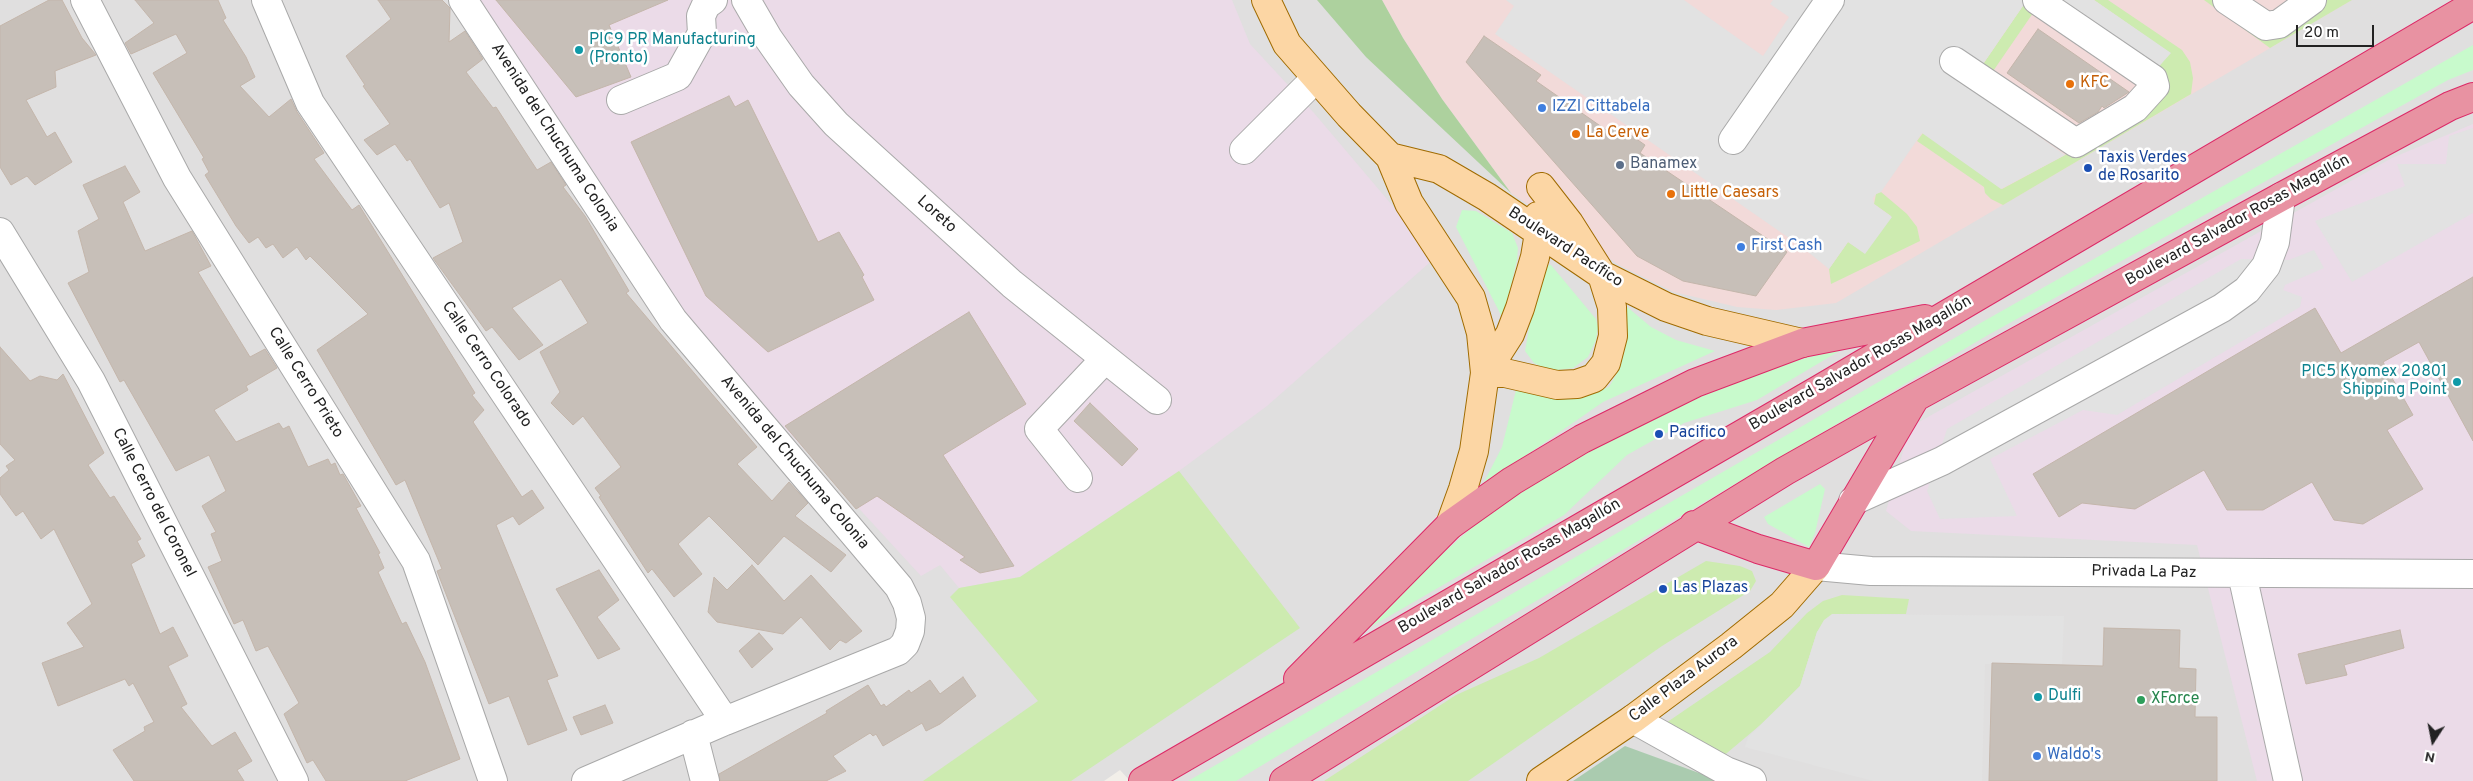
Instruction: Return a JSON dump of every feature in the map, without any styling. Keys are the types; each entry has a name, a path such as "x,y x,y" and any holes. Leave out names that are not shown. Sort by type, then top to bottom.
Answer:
{"highway":[{"name":"Boulevard Salvador Rosas Magallón","path":"1143,781 1944,316 2473,5"},
{"name":"Boulevard Salvador Rosas Magallón","path":"1284,781 1422,698 1694,525 1916,397 2442,110 2473,97"},
{"path":"1275,704 1450,525 1512,481 1582,439 1695,383 1802,343 1944,316"},
{"path":"1694,525 1758,549 1816,566 1916,397"}],"main road":[{"path":"1266,0 1287,44 1349,115 1390,157 1409,203 1471,298 1481,333 1485,373 1474,451 1450,525"},
{"name":"Boulevard Pacífico","path":"1390,157 1439,169 1487,197 1602,275 1666,307 1707,320 1802,343"},
{"path":"1541,187 1570,224 1602,275 1612,307 1613,336 1606,363 1594,378 1577,384 1557,384 1505,373 1485,373 1510,334 1520,308 1539,233 1537,208 1541,187"},
{"name":"Calle Plaza Aurora","path":"1541,781 1633,719 1782,605 1816,566"}],"street":[{"name":"Calle Cerro Prieto","path":"85,0 177,178 416,561 493,781"},
{"name":"Calle Cerro Colorado","path":"266,0 310,103 725,721"},
{"name":"Avenida del Chuchuma Colonia","path":"463,0 673,320 899,587 907,603 911,618 910,631 898,652 693,734 586,781"},
{"path":"621,100 678,76 702,33 701,16 706,5 713,0"},
{"name":"Loreto","path":"746,0 768,38 802,85 836,124 1012,284 1157,400"},
{"path":"1733,140 1830,0"},
{"path":"1954,61 2076,142 2135,108 2155,86 2153,79 2037,0"},
{"path":"2227,0 2266,26 2279,24 2312,0"},
{"path":"1244,150 1316,78"},
{"path":"1853,501 1942,461 2222,308 2247,290 2266,266 2275,242 2281,197"},
{"name":"Calle Cerro del Coronel","path":"0,232 91,381 294,781"},
{"path":"1078,478 1039,429 1105,358"},
{"name":"Privada La Paz","path":"1816,566 1870,571 2473,574"},
{"path":"2242,574 2288,781"},
{"path":"1633,719 1726,771 1752,781"},
{"path":"693,734 705,781"}],"shaded area":[{"path":"0,0 2473,0 2473,781 1130,781 1120,770 1104,781 0,781"},
{"path":"476,0 1232,0 1250,44 1314,113 1436,257 1267,406 1179,471 1020,577 959,588 940,565 921,576 690,325 571,136"},
{"path":"1382,0 2352,0 1836,303 1776,310 1737,307 1674,292 1619,265 1511,193 1442,99 1403,38"},
{"path":"1506,0 1684,0 1763,56 1789,17 1770,4 1773,0 2027,0 1968,86 2065,155 2001,189 1922,133 1881,192 1873,198 1874,204 1892,217 1865,254 1848,242 1829,269 1802,247 1495,34 1514,6"},
{"path":"2044,0 2094,0 2171,53 2154,72"},
{"path":"2473,124 2473,781 2257,781 2197,545 1911,531 1886,511 1910,427 2392,158"},
{"path":"2473,128 2473,213 2352,282 2315,221 2405,186 2397,164 2446,164 2449,136"},
{"path":"2314,250 2324,268 2285,285 2283,290 2302,297 2300,307 2117,415 2083,410 1990,459 2017,516 1940,519 1927,491 1947,429 2241,259 2289,260"},
{"path":"1832,614 2064,616 2062,665 1985,664 1982,781 1873,781 1745,747 1748,737 1800,686 1817,632 1824,620"}],"green space":[{"path":"1317,0 1382,0 1403,38 1442,99 1511,193 1366,57"},
{"path":"2027,0 2042,0 1978,93 1968,86"},
{"path":"2094,0 2108,0 2182,50 2190,62 2193,78 2191,94 2003,205 1991,199 1985,193 1984,187 1917,141 1923,133 2002,189 2065,155 2162,97 2154,72 2170,53"},
{"path":"2204,0 2217,0 2262,31 2321,0 2352,0 2270,48"},
{"path":"2473,45 2473,70 2448,80 1988,335 1463,644 1236,781 1188,781 1984,321"},
{"path":"1881,192 1907,214 1917,227 1920,241 1831,284 1829,269 1848,242 1865,253 1891,216 1874,204 1876,194"},
{"path":"1462,210 1476,211 1512,233 1518,248 1517,260 1503,319 1456,227"},
{"path":"1551,265 1596,319 1598,327 1596,340 1588,357 1573,368 1550,371 1534,363 1525,351 1539,273 1544,266"},
{"path":"1626,306 1651,327 1676,340 1715,351 1603,402 1482,486 1502,447 1517,386 1543,396 1584,396 1609,387 1620,368 1625,350"},
{"path":"1846,347 1757,400 1684,423 1627,455 1564,515 1291,673 1374,615 1477,523 1535,477 1678,405 1778,366"},
{"path":"1179,471 1300,628 1071,781 923,781 1038,701 950,597 959,588 1020,577"},
{"path":"1820,484 1825,489 1815,533 1809,547 1768,524 1764,517"},
{"path":"1706,561 1740,566 1752,571 1756,581 1750,591 1662,646 1468,781 1324,781 1456,695 1539,658"},
{"path":"1842,595 1909,599 1906,614 1833,614 1817,632 1800,686 1771,716 1721,758 1660,727 1770,652 1807,613 1823,601"},
{"path":"1625,746 1721,781 1573,781"}],"building":[{"path":"49,0 62,0 82,38 96,55 55,71 56,87 26,100 47,137 55,132 72,162 35,185 27,176 11,185 0,167 0,26"},
{"path":"135,0 218,0 226,18 223,20 246,57 255,77 240,86 269,117 291,99 297,112 324,153 314,159 352,210 359,205 475,393 472,395 484,410 473,422 522,497 532,490 544,508 519,525 513,516 496,525 558,676 547,680 567,730 528,745 509,696 489,704 437,571 442,569 405,480 396,485 317,350 368,314 310,256 306,260 297,247 283,258 273,244 266,248 258,237 249,243 236,226 205,175 209,172 202,159 204,158 153,73 187,53 176,34 131,54 125,43 154,23"},
{"path":"378,0 442,0 450,8 449,42 465,31 483,59 466,72 493,108 496,107 537,170 551,162 566,185 563,187 585,216 629,291 626,293 757,447 737,464 772,501 789,482 808,503 795,516 846,555 831,572 784,536 758,565 709,516 678,544 702,574 674,597 652,569 648,573 595,488 621,467 583,416 573,425 551,403 560,392 540,352 588,323 561,279 512,308 543,345 519,360 492,327 486,331 433,258 463,242 449,203 440,208 410,159 407,161 395,144 377,155 364,140 390,124 363,86 365,85 346,56 391,19"},
{"name":"PIC9 PR Manufacturing (Pronto)","path":"496,0 668,0 609,25 631,77 576,97"},
{"name":"KFC","path":"2038,29 2129,92 2104,108 2102,106 2098,112 2079,123 2007,73"},
{"path":"1484,36 1541,75 1536,81 1609,132 1615,124 1645,145 1640,153 1787,252 1756,296 1683,281 1637,256 1466,62"},
{"path":"729,96 735,107 748,100 818,242 839,232 864,275 862,277 874,300 768,352 706,296 631,142"},
{"path":"125,166 140,192 123,202 145,251 192,231 211,266 198,272 250,357 265,349 277,368 246,386 248,390 214,410 236,442 279,423 283,429 289,426 308,467 328,459 331,465 335,463 340,475 343,474 361,506 356,508 380,553 378,554 384,568 378,572 402,624 406,622 425,662 460,759 405,781 326,781 313,760 307,763 284,714 299,703 268,646 256,651 243,620 234,624 208,567 222,561 211,534 216,532 202,506 226,491 209,455 176,471 124,380 120,382 68,283 89,272 78,231 99,219 83,185"},
{"path":"2473,277 2473,441 2419,342 2383,362 2413,415 2387,430 2423,489 2363,524 2334,520 2312,482 2263,510 2227,510 2204,470 2135,509 2082,503 2059,517 2033,474 2315,308 2341,353"},
{"path":"969,312 1026,404 943,455 1014,566 980,573 960,560 965,557 877,496 856,509 785,426"},
{"path":"0,347 30,381 40,376 57,380 63,374 104,453 88,465 110,498 114,496 141,539 137,541 145,556 131,564 160,634 173,627 188,656 168,666 187,704 181,707 212,746 235,732 252,761 237,770 244,781 134,781 113,750 145,731 144,727 154,722 133,683 129,686 125,679 58,706 42,663 84,647 67,623 92,604 54,529 41,539 23,511 16,516 0,494 0,478 9,470 6,466 15,460 0,444"},
{"path":"1090,403 1138,449 1122,466 1074,421"},
{"path":"752,565 784,601 811,575 862,631 846,643 840,640 830,650 801,617 783,634 717,622 708,612 714,577 727,590"},
{"path":"599,570 619,600 597,617 620,649 598,659 556,589"},
{"path":"2104,628 2180,630 2179,668 2196,669 2195,717 2217,717 2217,781 1989,781 1992,663 2103,666"},
{"path":"2400,630 2404,648 2344,665 2347,675 2306,684 2298,654"},
{"path":"759,633 773,649 752,668 739,651"},
{"path":"963,677 976,696 940,724 926,731 922,723 883,746 876,734 873,736 870,733 833,756 846,771 826,781 720,781 719,774 827,713 826,711 868,685 881,706 884,704 886,707 909,690 911,693 930,680 940,694"},
{"path":"605,705 613,723 581,735 573,717"}],"place":[{"name":"PIC9 PR Manufacturing (Pronto)","path":"579,50"},
{"name":"KFC","path":"2070,84"},
{"name":"IZZI Cittabela","path":"1542,108"},
{"name":"La Cerve","path":"1576,134"},
{"name":"Banamex","path":"1620,165"},
{"name":"Taxis Verdes de Rosarito","path":"2088,168"},
{"name":"Little Caesars","path":"1671,194"},
{"name":"First Cash","path":"1741,247"},
{"name":"PIC5 Kyomex 20801 Shipping Point","path":"2457,382"},
{"name":"Pacifico","path":"1659,434"},
{"name":"Las Plazas","path":"1663,589"},
{"name":"Dulfi","path":"2038,697"},
{"name":"XForce","path":"2141,700"},
{"name":"Waldo's","path":"2037,756"}]}
